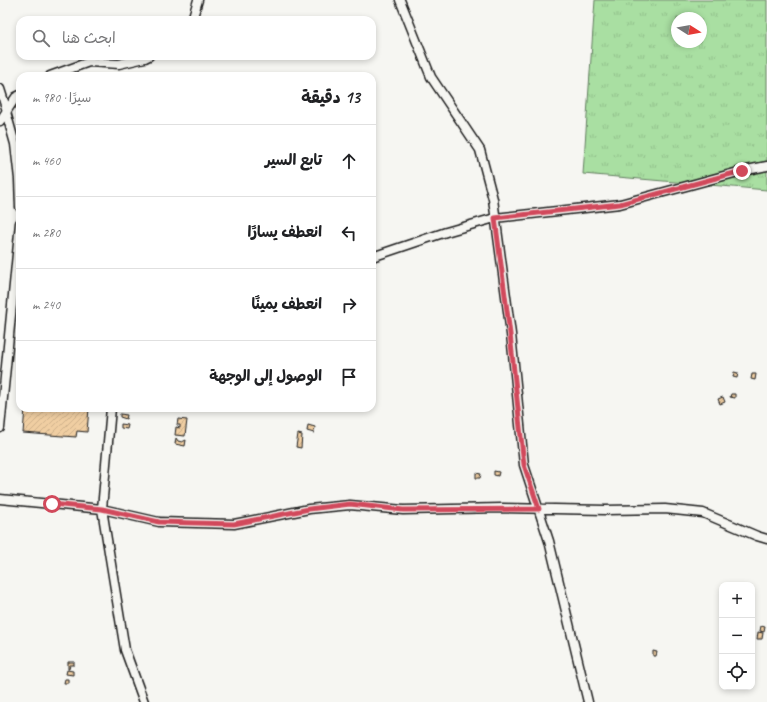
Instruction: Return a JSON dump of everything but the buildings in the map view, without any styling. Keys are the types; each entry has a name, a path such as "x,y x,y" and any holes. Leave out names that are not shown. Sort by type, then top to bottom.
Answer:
{"street":[{"path":"193,16 198,0"},
{"path":"400,0 431,77 480,150 493,198 510,334 524,465 549,541 588,702"},
{"path":"61,72 89,62 119,64 136,60"},
{"path":"0,89 16,153"},
{"path":"0,121 16,97"},
{"path":"376,256 446,232 495,218 620,204 742,171 767,166"},
{"path":"0,428 16,265"},
{"path":"111,412 102,509 125,650 144,702"},
{"path":"0,498 102,509 159,522 234,524 309,509 350,504 403,510 665,509 703,513 757,536 767,538"}],"green space":[{"path":"595,0 767,0 767,190 583,174"}],"route":[{"path":"52,504 102,509 159,522 234,524 309,509 350,504 403,510 502,508 539,509 524,465 510,334 495,218 620,204 742,171"}]}
